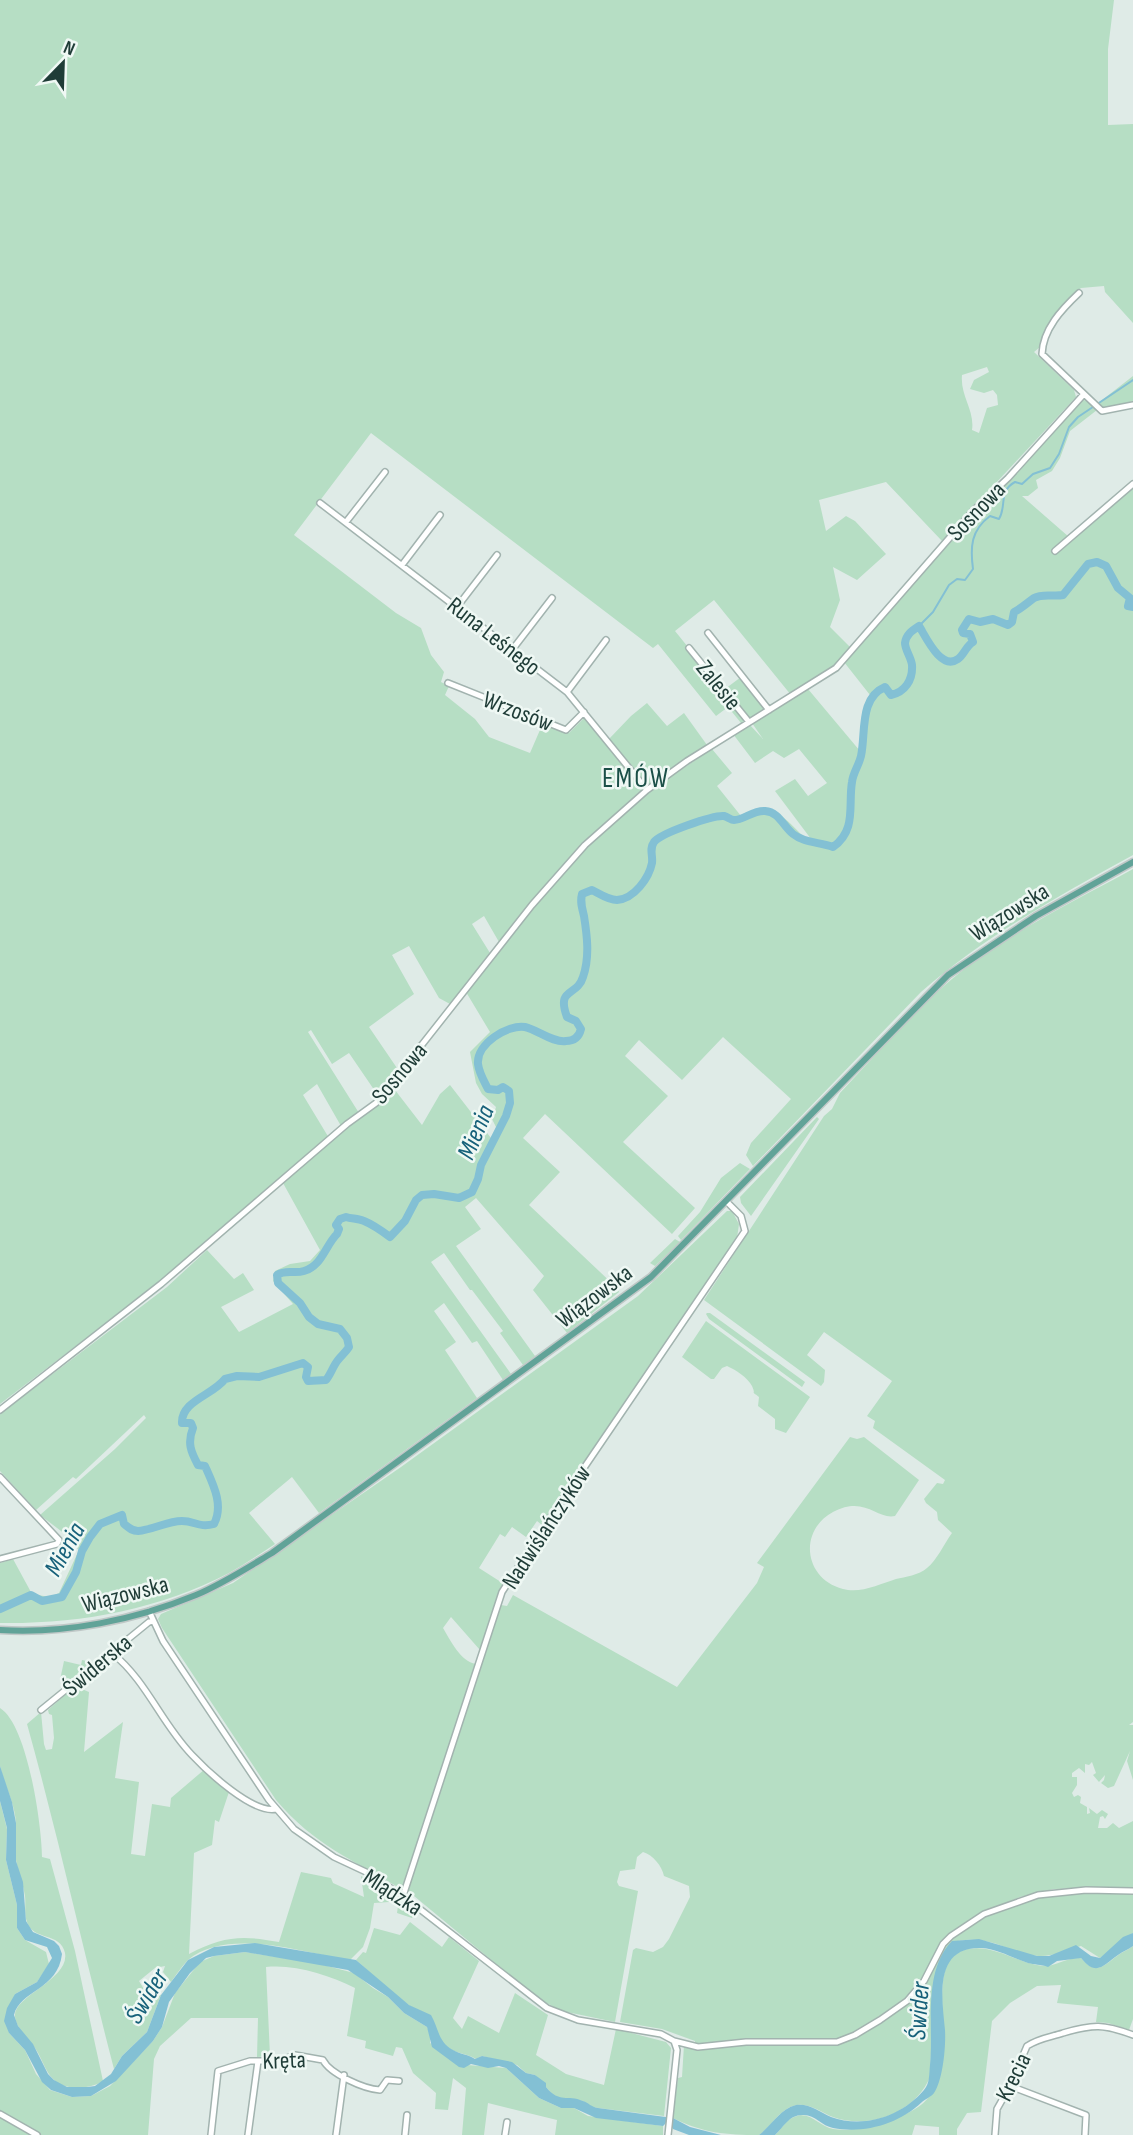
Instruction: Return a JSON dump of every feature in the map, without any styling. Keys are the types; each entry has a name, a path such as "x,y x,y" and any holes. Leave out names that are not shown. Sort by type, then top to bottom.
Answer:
{"main road":[{"name":"Wiązowska","path":"0,1630 78,1626 149,1611 196,1594 272,1553 610,1309 658,1271 948,975 1036,916 1133,862"}],"street":[{"path":"1079,293 1054,321 1044,340 1042,354 1105,412 1133,405"},
{"name":"Sosnowa","path":"0,1410 161,1284 347,1124 376,1103 532,905 585,845 647,790 687,761 836,668 973,511 1026,459 1084,394"},
{"path":"346,522 385,472"},
{"path":"1055,551 1133,484"},
{"name":"Runa Leśnego","path":"320,503 567,692 647,790"},
{"path":"402,565 440,515"},
{"path":"457,607 497,555"},
{"path":"512,650 552,598"},
{"path":"708,633 769,710"},
{"path":"567,692 606,640"},
{"name":"Zalesie","path":"689,648 749,722"},
{"name":"Wrzosów","path":"447,683 566,730 584,712"},
{"name":"Nadwiślańczyków","path":"403,1896 502,1592 745,1231 741,1216 727,1202"},
{"path":"0,1477 59,1539 57,1544 0,1559"},
{"name":"Mlądzka","path":"149,1611 163,1641 276,1809 294,1829 314,1844 403,1896 547,2008 578,2020 661,2034 674,2041 698,2047 746,2042 837,2042 855,2035 907,2001 924,1981 943,1944 985,1914 1038,1895 1086,1890 1133,1891"},
{"name":"Świderska","path":"41,1710 153,1621"},
{"path":"111,1653 140,1680 170,1727 192,1755 245,1799 267,1810 276,1809"},
{"name":"Krecia","path":"995,2135 997,2109 1010,2086 1023,2053 1034,2041 1087,2026 1110,2027 1133,2035"},
{"path":"668,2135 677,2050 674,2041"},
{"name":"Kręta","path":"211,2135 218,2071 250,2061 279,2061 295,2055 308,2056 323,2060 330,2071 344,2075 368,2090 380,2090 387,2080 399,2081"},
{"path":"248,2135 258,2061"},
{"path":"336,2135 344,2075"},
{"path":"1010,2086 1086,2115 1085,2135"},
{"path":"0,2114 37,2135"},
{"path":"405,2135 407,2115"},
{"path":"505,2135 507,2122"}],"green space":[{"path":"0,0 1114,0 1108,49 1108,125 1133,124 1133,323 1105,292 1104,286 1081,288 1068,299 1045,332 1040,347 1034,352 1074,390 1076,397 942,541 886,482 819,500 826,531 846,516 855,521 886,554 857,580 833,567 840,600 830,627 850,647 834,666 791,695 714,600 675,631 747,720 741,723 728,707 716,716 658,644 653,648 371,433 294,535 396,613 421,628 431,655 444,672 441,682 449,686 445,695 475,719 489,737 530,753 543,723 569,733 584,718 643,790 584,843 499,942 484,916 472,924 490,953 450,1004 439,998 409,946 392,955 414,994 369,1027 399,1071 379,1097 349,1053 332,1064 311,1030 308,1032 359,1113 341,1126 317,1084 303,1095 329,1138 166,1277 0,1404","holes":["987,367 989,372 974,380 970,389 984,393 993,390 997,395 998,405 987,408 979,433 972,430 962,375"]},
{"path":"1133,376 1133,401 1105,410 1097,404"},
{"path":"1083,400 1089,401 1097,410 1070,431 1052,471 1036,480 1038,488 1028,496 1022,496 1069,537 1133,487 1133,855 1023,918 945,972 921,992 753,1166 746,1155 751,1143 791,1099 723,1037 682,1080 639,1040 625,1056 668,1096 623,1142 695,1208 672,1234 545,1114 523,1138 560,1172 529,1205 619,1292 567,1333 533,1290 544,1276 476,1198 465,1207 481,1229 456,1246 535,1356 523,1365 500,1333 503,1331 444,1253 431,1262 511,1374 503,1380 477,1341 472,1343 444,1303 434,1311 456,1342 445,1350 477,1398 319,1513 292,1477 249,1513 275,1544 229,1573 174,1597 118,1612 59,1621 0,1623 0,1563 13,1559 32,1594 50,1597 59,1593 79,1550 76,1547 78,1544 40,1515 146,1418 144,1415 76,1479 73,1477 36,1510 0,1471 0,1414 167,1287 207,1250 234,1279 243,1273 254,1290 221,1307 239,1332 293,1304 273,1281 275,1271 290,1264 310,1261 320,1250 283,1183 348,1126 382,1101 385,1104 395,1090 422,1125 440,1094 450,1085 491,1138 497,1129 492,1119 496,1107 482,1094 476,1083 470,1052 490,1032 466,992 524,917 587,845 651,790 712,749 732,773 717,786 741,816 758,809 772,811 784,818 806,839 811,839 775,791 795,779 808,796 827,783 799,749 784,758 773,751 755,763 733,734 749,724 763,739 752,723 808,689 860,751 866,701 870,695 844,662"},
{"path":"741,677 766,709 749,719 725,689"},
{"path":"647,703 667,726 684,713 707,745 647,786 609,739"},
{"path":"1133,869 1133,1722 1129,1725 1133,1725 1133,1780 1127,1761 1130,1751 1114,1786 1108,1788 1101,1783 1105,1775 1099,1782 1093,1775 1096,1773 1092,1762 1085,1764 1085,1773 1079,1768 1072,1773 1072,1777 1077,1777 1077,1785 1072,1793 1074,1797 1081,1797 1080,1803 1087,1807 1087,1814 1090,1813 1089,1808 1097,1814 1102,1810 1108,1814 1105,1819 1100,1817 1098,1828 1107,1828 1113,1823 1119,1828 1133,1821 1133,1887 1054,1889 1020,1897 984,1912 949,1934 941,1943 922,1980 905,1999 854,2033 832,2041 695,2045 695,2041 662,2029 620,2022 633,1950 636,1948 653,1952 663,1947 690,1897 689,1886 664,1876 656,1861 643,1852 637,1857 635,1869 620,1871 617,1882 619,1886 638,1891 615,2022 562,2011 537,1998 408,1891 501,1605 507,1606 513,1595 677,1687 757,1583 764,1567 757,1563 850,1437 864,1437 919,1480 895,1516 882,1515 854,1506 844,1507 822,1520 810,1542 813,1565 830,1584 856,1590 916,1574 931,1565 952,1533 938,1520 937,1512 924,1499 937,1483 943,1484 945,1480 873,1428 875,1421 867,1416 892,1381 824,1332 807,1355 825,1370 821,1386 704,1300 840,1093 891,1038 966,968 1036,922"},
{"path":"817,1117 819,1119 751,1216 741,1203 740,1197"},
{"path":"740,1163 750,1169 681,1240 678,1236 700,1212 721,1178"},
{"path":"727,1211 732,1211 739,1224 737,1238 542,1525 537,1521 526,1537 512,1527 505,1537 500,1534 479,1568 504,1584 480,1650 451,1617 443,1628 461,1655 476,1664 404,1887 401,1889 319,1840 290,1816 276,1800 158,1619 161,1614 233,1583 401,1467 638,1296"},
{"path":"675,1239 680,1242 655,1266 650,1263"},
{"path":"707,1313 805,1382 802,1387 709,1319"},
{"path":"706,1321 810,1397 786,1433 775,1429 775,1419 758,1406 759,1397 741,1374 727,1366 711,1379 682,1357"},
{"path":"82,1660 97,1663 67,1687 60,1680 64,1661 81,1665"},
{"path":"75,1686 89,1692 84,1752 123,1722 115,1778 139,1782 131,1854 145,1856 152,1804 170,1807 171,1798 205,1769 230,1789 219,1822 215,1820 212,1845 194,1853 189,1954 223,1940 254,1938 279,1942 301,1872 331,1878 333,1883 364,1897 361,1876 393,1895 389,1902 374,1903 370,1928 363,1947 349,1961 267,1945 223,1945 204,1950 188,1960 171,1982 163,1972 165,1966 155,1968 139,1981 145,1991 161,1995 147,2032 122,2056 114,2069 27,1724 41,1712 44,1744 46,1750 52,1749 52,1715 48,1710"},
{"path":"0,1708 10,1718 26,1755 36,1802 42,1857 50,1859 75,1951 103,2081 88,2087 67,2087 52,2078 35,2048 18,2026 15,2017 16,2009 22,2002 59,1971 64,1963 65,1953 58,1942 30,1928 26,1919 25,1896 15,1855 15,1816 0,1766"},
{"path":"0,1801 7,1829 6,1860 17,1905 17,1928 25,1940 46,1952 49,1964 37,1982 15,1994 9,2033 25,2050 36,2074 50,2090 72,2097 91,2096 110,2086 153,2041 162,2027 175,1993 200,1962 214,1956 245,1952 316,1963 354,1973 388,1997 404,2013 427,2027 430,2043 467,2065 506,2068 539,2098 561,2108 574,2108 588,2116 663,2126 663,2135 555,2135 557,2120 488,2103 484,2135 462,2135 466,2088 453,2078 448,2110 435,2109 436,2093 413,2073 402,2048 396,2047 393,2056 365,2048 366,2041 347,2036 355,1988 312,1972 288,1967 266,1967 270,2056 257,2057 258,2018 191,2018 160,2046 154,2059 148,2135 0,2135"},
{"path":"1086,1893 1133,1894 1133,1933 1100,1958 1081,1946 1038,1956 981,1940 958,1941 934,1981 930,2077 923,2090 902,2109 876,2120 861,2121 833,2117 811,2107 797,2105 781,2113 759,2135 715,2132 673,2118 678,2078 682,2077 684,2045 833,2045 856,2036 908,2002 926,1982 952,1938 987,1916 1026,1900"},
{"path":"399,1899 416,1912 412,1918 397,1913"},
{"path":"410,1922 442,1947 449,1937 479,1961 453,2018 462,2029 468,2016 499,2033 515,1993 548,2015 536,2055 566,2074 604,2085 616,2029 666,2042 671,2048 664,2116 592,2107 583,2101 555,2097 535,2075 526,2073 517,2065 482,2056 476,2059 446,2046 425,2015 399,1998 356,1960 363,1952 366,1953 374,1928 400,1935"},
{"path":"1133,1946 1133,2019 1129,2030 1096,2022 1098,2007 1057,2003 1061,1985 1037,1986 1010,2003 992,2021 981,2112 967,2113 957,2129 957,2135 939,2135 939,2127 915,2125 912,2135 775,2135 788,2120 800,2115 833,2129 875,2125 915,2109 932,2093 940,2071 943,2046 944,1973 952,1957 968,1949 978,1948 1036,1965 1053,1965 1081,1958 1091,1967 1099,1968"}],"water":[{"path":"0,1766 16,1823 16,1861 23,1882 26,1921 33,1932 54,1941 62,1954 54,1975 23,2000 14,2015 48,2074 67,2087 95,2086 111,2074 122,2056 147,2032 161,1995 188,1960 214,1947 255,1943 356,1960 409,2005 431,2015 448,2047 475,2059 482,2056 512,2062 546,2083 546,2087 555,2095 577,2099 598,2108 673,2118 690,2127 721,2135 689,2135 666,2123 663,2126 596,2118 574,2108 561,2108 539,2098 506,2068 471,2064 464,2068 459,2067 432,2047 427,2027 404,2013 388,1997 348,1970 245,1952 206,1958 190,1973 169,2002 162,2027 153,2041 116,2081 91,2096 72,2097 51,2090 42,2082 25,2050 9,2033 4,2021 7,2008 15,1994 37,1982 52,1958 47,1947 25,1940 17,1928 17,1905 6,1860 7,1828 0,1801"},
{"path":"1133,1933 1133,1946 1096,1968 1081,1958 1057,1961 1048,1967 982,1948 955,1955 944,1976 944,2054 940,2080 933,2094 913,2110 880,2126 845,2130 829,2127 808,2115 799,2115 775,2135 759,2135 780,2114 796,2105 856,2122 882,2118 915,2099 926,2087 929,2078 931,2000 936,1968 952,1941 979,1939 1037,1956 1049,1956 1076,1945 1091,1956 1100,1958 1123,1937"}],"waterway":[{"path":"919,626 933,612 949,585 957,579 965,580 973,569 972,546 975,533 990,516 999,519 1006,490 1015,482 1022,484 1033,474 1050,468 1059,454 1069,427 1078,417 1133,380"},
{"name":"Mienia","path":"0,1609 31,1595 42,1601 62,1597 76,1572 82,1551 90,1537 100,1524 122,1515 124,1524 136,1531 176,1521 214,1524 218,1502 205,1466 198,1465 192,1452 190,1438 193,1428 191,1423 182,1423 183,1415 192,1404 225,1379 237,1376 259,1377 303,1363 308,1367 308,1381 326,1380 349,1347 347,1338 340,1329 318,1324 309,1317 300,1303 278,1283 277,1275 304,1271 315,1265 337,1234 339,1229 336,1225 340,1219 346,1217 362,1220 390,1237 405,1221 416,1200 422,1195 459,1198 472,1192 481,1165 510,1103 509,1091 503,1087 498,1090 488,1089 478,1064 482,1049 502,1032 518,1027 525,1027 561,1041 574,1039 580,1032 576,1021 567,1017 564,1001 580,983 587,962 582,894 592,890 617,900 629,896 640,887 648,875 654,842 676,830 718,816 734,820 757,812 770,812 797,837 833,847 841,840 849,825 852,782 861,756 867,708 871,699 885,687 891,695 907,684 912,665 905,643 908,635 919,626 940,657 952,661 958,659 973,642 970,634 963,633 962,630 969,619 980,622 993,619 1008,625 1012,622 1014,612 1034,598 1063,595 1088,564 1097,562 1106,566 1118,588 1130,598 1128,606 1133,607"}],"district":[{"name":"EMÓW","path":"636,777"}],"water label":[{"name":"Świder","path":"146,1996"},
{"name":"Świder","path":"918,2011"}]}
